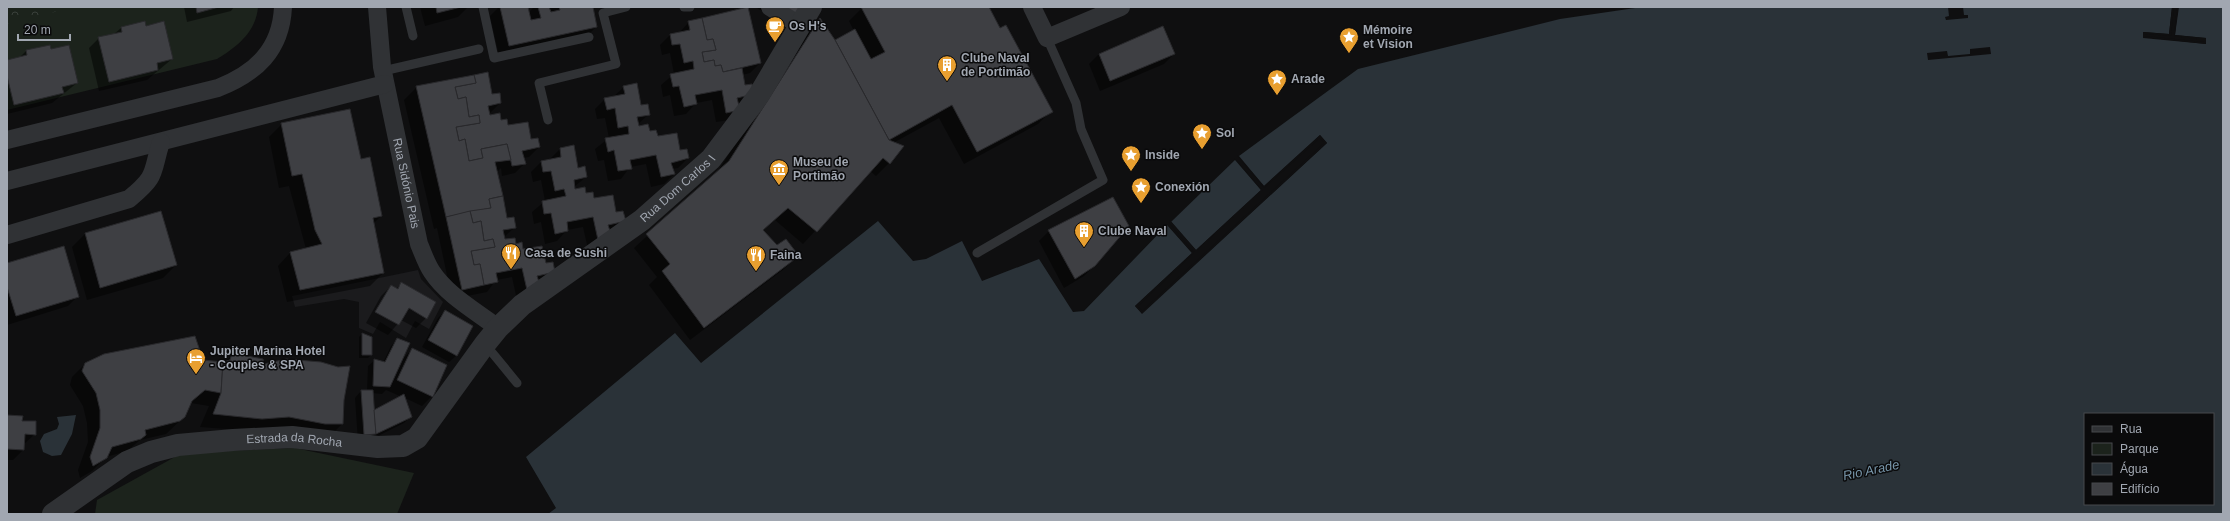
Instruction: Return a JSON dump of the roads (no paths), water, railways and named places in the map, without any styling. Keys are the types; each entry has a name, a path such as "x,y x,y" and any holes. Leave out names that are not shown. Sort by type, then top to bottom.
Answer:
{"street":[{"path":"7,140 218,88 239,80 260,64 274,44 282,21 283,7"},
{"name":"Rua Sidónio Pais","path":"377,7 384,77 419,244 432,273 491,336"},
{"path":"770,7 801,26"},
{"name":"Rua Dom Carlos I","path":"491,336 522,305 642,220 711,159 759,95 811,7"},
{"path":"1032,7 1047,38 1121,7"},
{"path":"7,181 161,142 384,77"},
{"path":"7,235 130,199 145,186 154,174 161,142"},
{"name":"Estrada da Rocha","path":"53,514 127,462 151,452 178,445 292,437 358,446 403,446 417,438 426,428 491,336"}],"lane":[{"path":"406,7 414,36"},
{"path":"484,7 494,58 589,37"},
{"path":"548,120 539,83 616,64 602,10 626,7"},
{"path":"684,7 690,7"},
{"path":"976,252 1103,180 1081,129 1076,104 1047,38"},
{"path":"384,77 479,49"},
{"path":"491,336 517,383"}],"water":[{"name":"Rio Arade","path":"1642,7 1948,7 1949,16 1945,17 1946,20 1968,18 1968,15 1964,15 1963,7 2172,7 2169,34 2144,32 2143,38 2206,44 2206,38 2175,35 2179,7 2223,7 2223,514 548,514 556,508 526,457 675,333 701,363 878,221 913,261 926,259 962,241 982,281 1039,259 1073,312 1084,311 1167,225 1192,253 1135,306 1142,313 1327,143 1320,135 1264,186 1239,156 1358,69 1560,19"},
{"path":"1235,160 1261,190 1196,250 1171,222"},
{"path":"76,415 72,434 61,455 52,456 43,452 40,441 44,434 57,429 59,424 57,417"}],"place":[{"name":"Os H's","path":"775,43"},
{"name":"Mémoire et Vision","path":"1349,54"},
{"name":"Clube Naval de Portimão","path":"947,82"},
{"name":"Arade","path":"1277,96"},
{"name":"Sol","path":"1202,150"},
{"name":"Inside","path":"1131,172"},
{"name":"Museu de Portimão","path":"779,186"},
{"name":"Conexión","path":"1141,204"},
{"name":"Clube Naval","path":"1084,248"},
{"name":"Casa de Sushi","path":"511,270"},
{"name":"Faina","path":"756,272"},
{"name":"Jupiter Marina Hotel - Couples & SPA","path":"196,375"}]}
